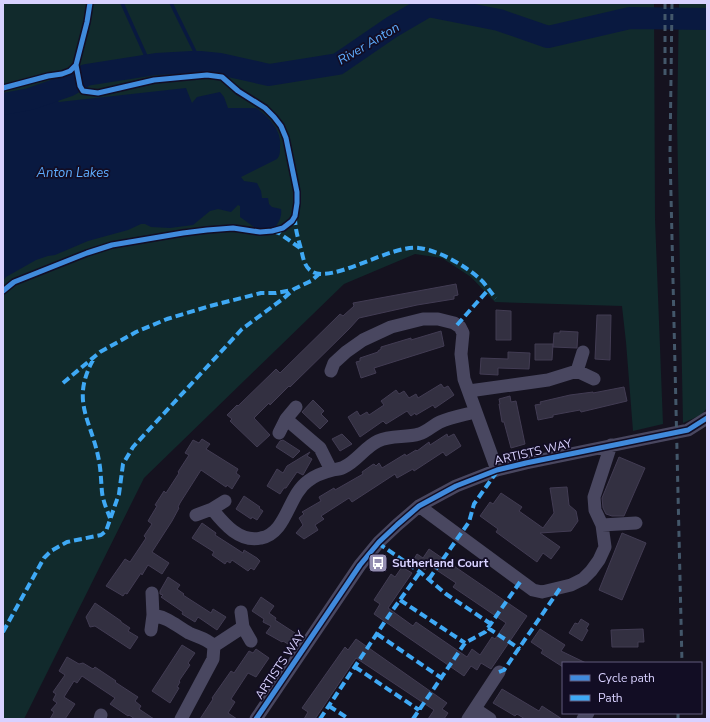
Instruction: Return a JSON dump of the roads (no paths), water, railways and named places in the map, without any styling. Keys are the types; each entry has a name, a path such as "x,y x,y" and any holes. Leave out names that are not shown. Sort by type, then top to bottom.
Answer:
{"street":[{"path":"331,371 334,363 346,352 376,333 423,319 438,319 454,323 460,327 463,333 461,354 464,379 497,470"},
{"path":"577,371 582,352"},
{"path":"469,391 548,380 577,371 594,379"},
{"path":"279,433 286,419 296,407"},
{"path":"212,509 225,525 235,533 252,539 263,538 274,532 284,518 292,498 307,481 331,470 342,468 352,463 376,442 388,437 413,436 422,433 441,422 475,412"},
{"name":"ARTISTS WAY","path":"259,718 360,565 379,542 419,506 456,486 497,470 688,430 707,418"},
{"path":"286,419 320,448 331,470"},
{"path":"419,506 533,590 542,592 571,585 583,579 591,571 599,560 605,547 602,525 594,510 594,497 611,445"},
{"path":"196,515 212,509 225,501"},
{"path":"602,525 636,523"},
{"path":"151,630 153,615 152,593"},
{"path":"241,612 243,627 251,641"},
{"path":"153,615 166,618 188,632 205,639 214,646"},
{"path":"214,646 243,627"},
{"path":"181,719 212,663 214,646"},
{"path":"490,719 471,714 499,672"}],"water":[{"name":"Anton Lakes","path":"69,79 70,91 60,94 56,99 59,102 186,88 192,103 197,97 220,92 224,97 228,108 256,108 274,124 279,135 280,154 277,159 241,177 244,181 257,183 261,191 262,198 268,198 269,204 272,207 281,209 280,218 276,226 268,231 258,229 240,217 240,206 238,205 231,212 218,209 210,211 193,225 170,228 151,227 141,224 128,230 88,241 55,255 36,260 6,277 3,281 3,98 33,89 49,87"}],"waterway":[{"path":"122,3 150,65"},
{"path":"171,3 200,62"},
{"name":"River Anton","path":"3,104 30,99 70,85 86,75 156,64 200,62 220,64 269,75 338,64 392,27 428,6 499,20 548,37 630,18 707,19"}],"railway":[{"path":"665,3 665,79"},
{"path":"672,3 670,153 682,662"},
{"path":"678,714 678,719"}],"place":[{"name":"Sutherland Court","path":"378,563"}]}
